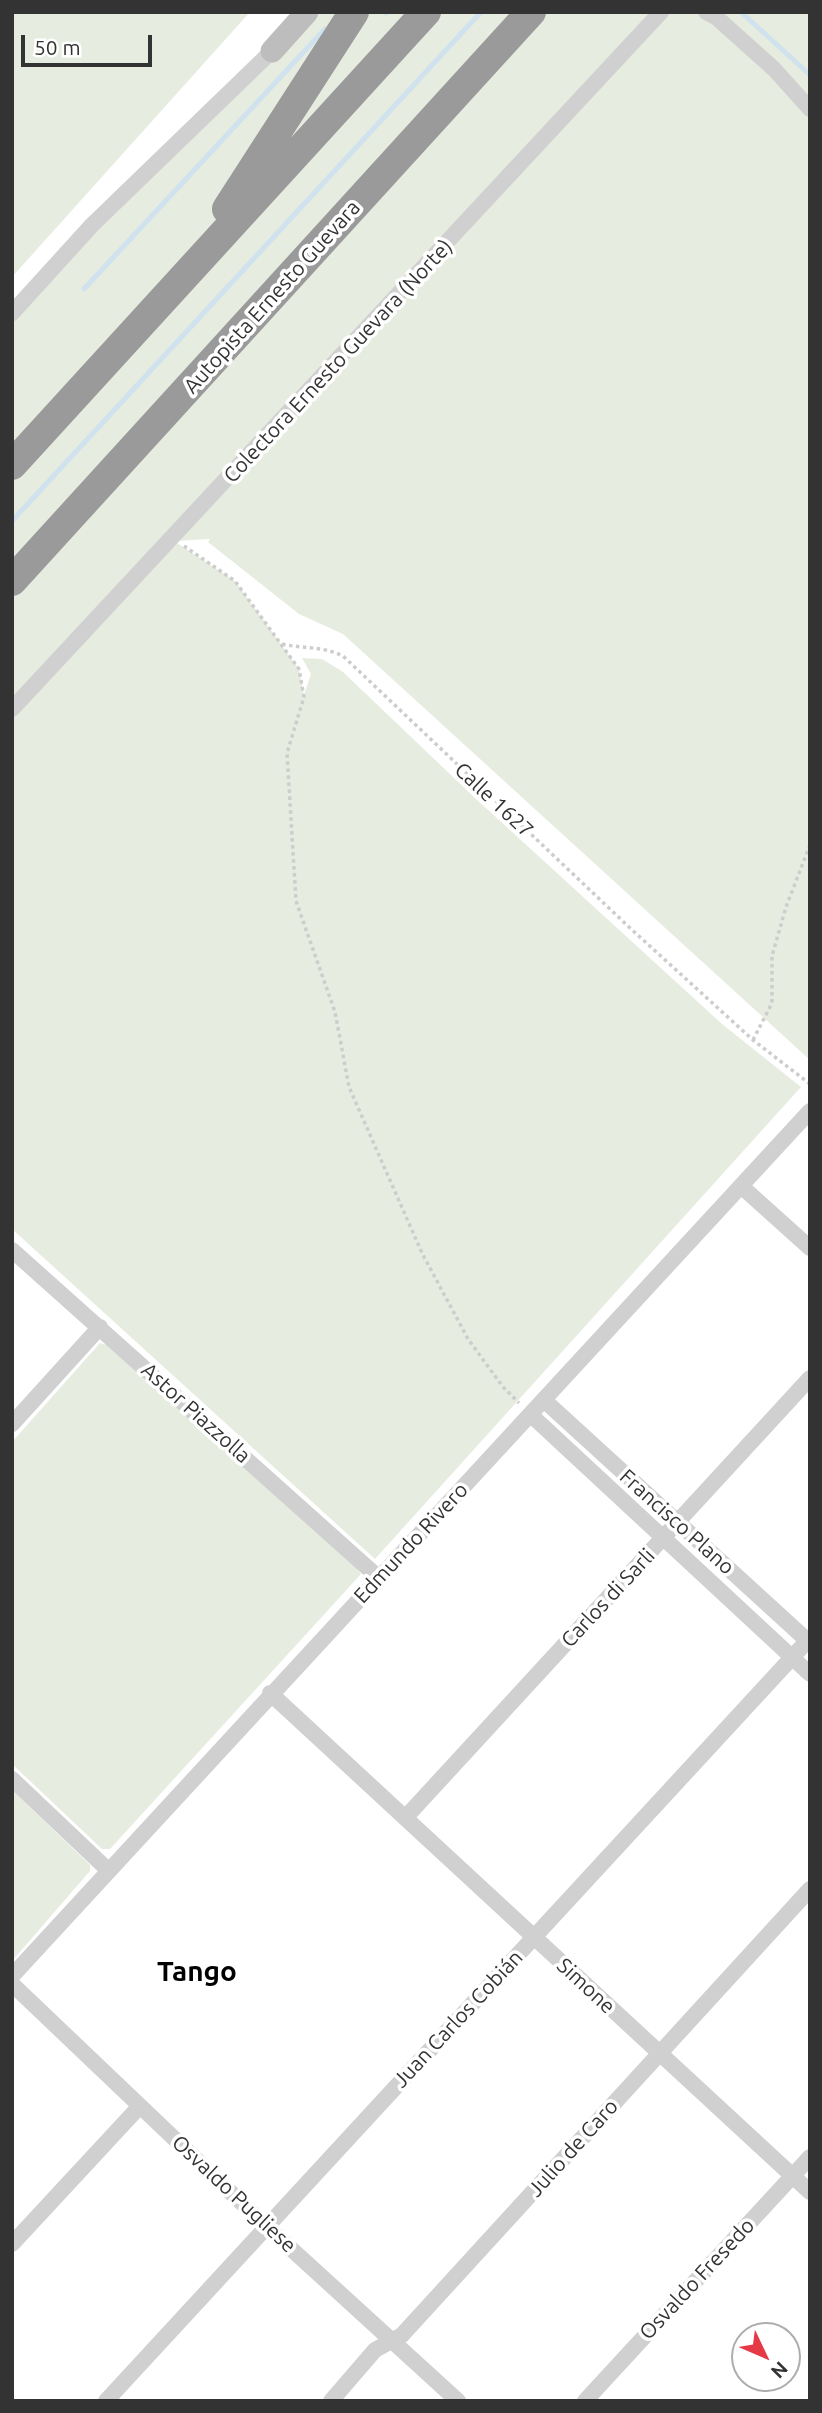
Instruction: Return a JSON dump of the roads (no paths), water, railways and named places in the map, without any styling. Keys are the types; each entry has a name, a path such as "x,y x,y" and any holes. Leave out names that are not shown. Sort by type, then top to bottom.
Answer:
{"highway":[{"path":"169,293 354,12"},
{"path":"12,465 426,12"},
{"name":"Autopista Ernesto Guevara","path":"12,581 531,12"}],"street":[{"path":"12,313 92,225 272,51 307,12"},
{"name":"Colectora Ernesto Guevara (Norte)","path":"12,709 661,12"},
{"path":"706,12 716,17 774,69 810,109"},
{"name":"Edmundo Rivero","path":"12,1976 270,1693 545,1401 810,1111"},
{"path":"741,1186 810,1248"},
{"name":"Astor Piazzolla","path":"12,1250 379,1578"},
{"path":"12,1424 100,1327"},
{"name":"Carlos di Sarli","path":"405,1818 810,1378"},
{"name":"Francisco Plano","path":"545,1401 809,1641"},
{"name":"Francisco Plano","path":"531,1415 810,1674"},
{"name":"Juan Carlos Cobián","path":"107,2401 265,2225 809,1641"},
{"name":"Simone","path":"270,1693 810,2192"},
{"path":"12,1779 108,1870"},
{"name":"Julio de Caro","path":"331,2401 375,2350 402,2335 810,1889"},
{"name":"Osvaldo Pugliese","path":"12,1984 265,2225 458,2401"},
{"path":"12,2244 140,2106"},
{"name":"Osvaldo Fresedo","path":"584,2401 810,2157"}],"waterway":[{"path":"12,521 481,12"},
{"path":"741,12 810,75"},
{"path":"84,289 325,29"}],"district":[{"name":"Tango","path":"197,1972"}]}
